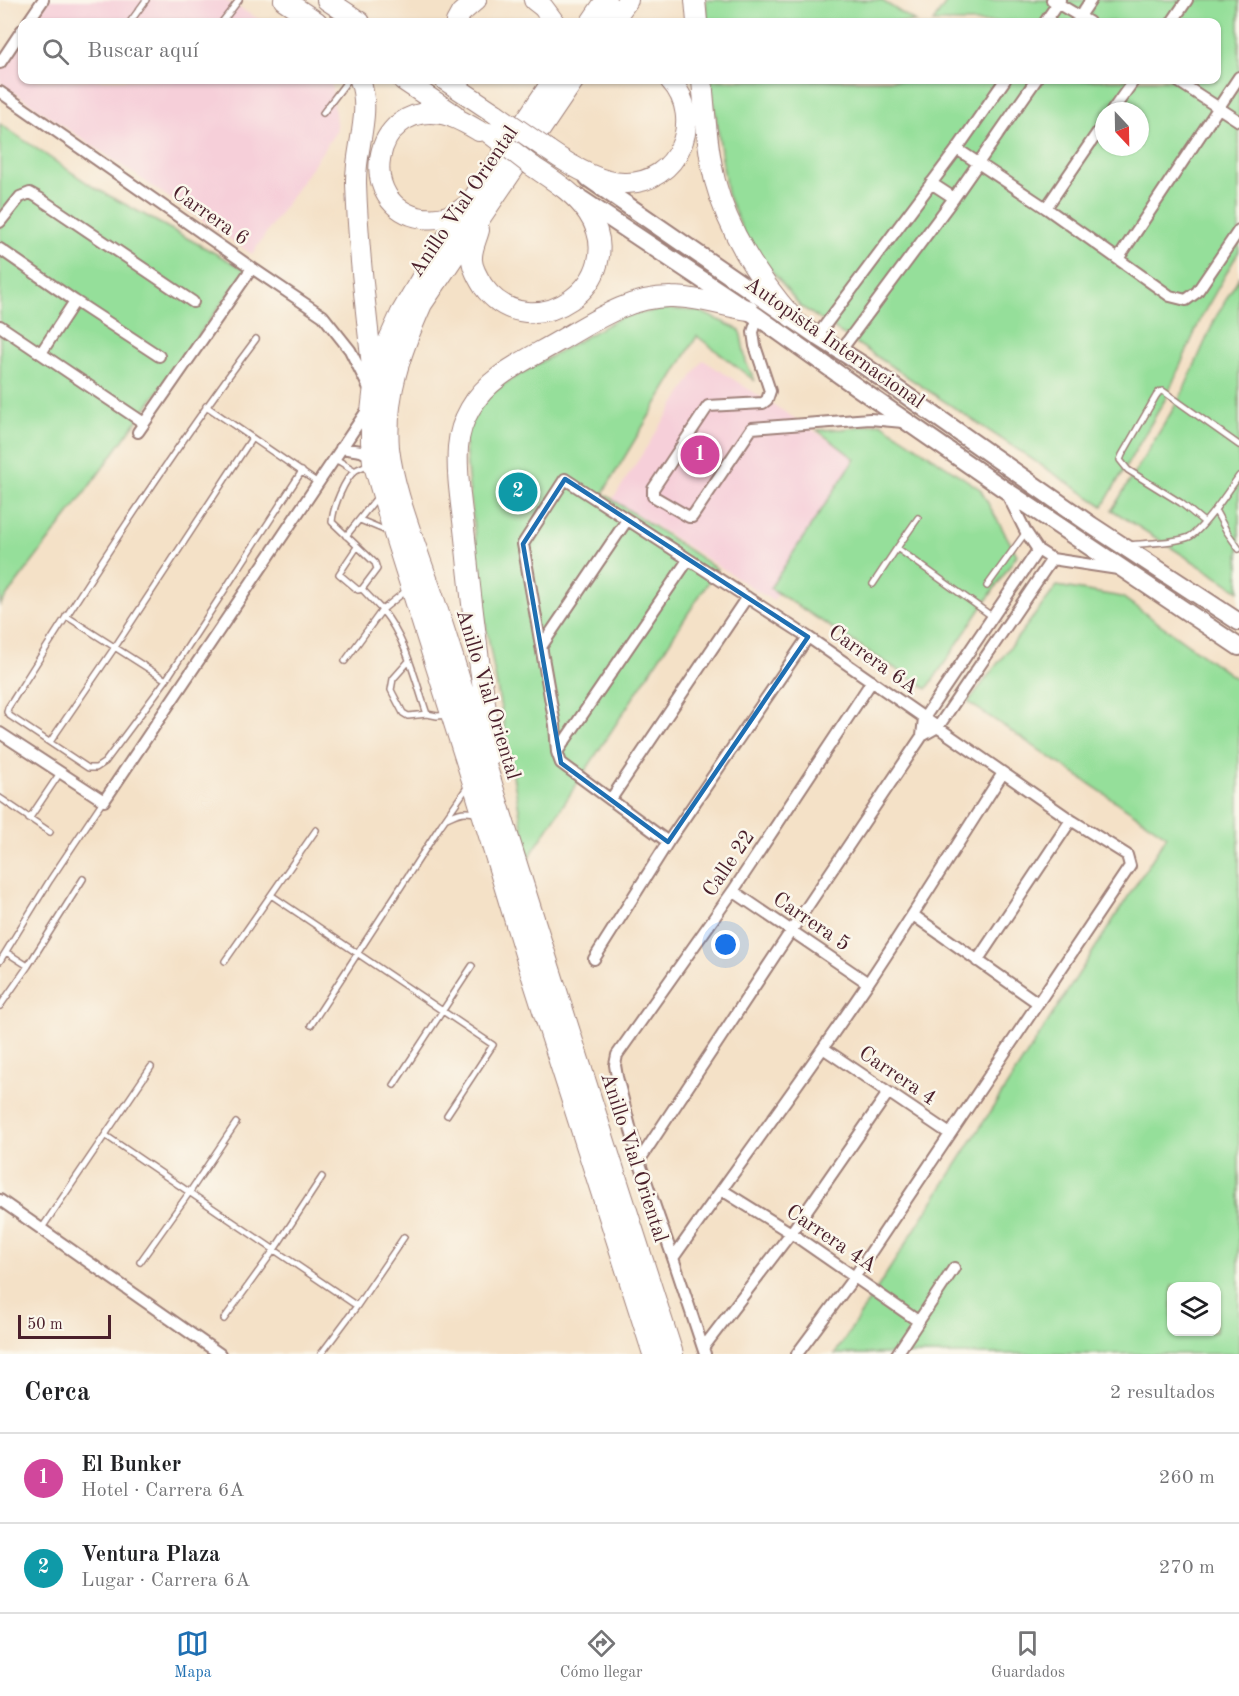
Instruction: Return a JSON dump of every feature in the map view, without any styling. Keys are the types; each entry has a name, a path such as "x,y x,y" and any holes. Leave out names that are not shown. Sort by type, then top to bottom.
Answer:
{"highway":[{"path":"283,0 301,18"},
{"path":"283,0 311,18"},
{"path":"327,0 354,18"},
{"path":"458,18 476,0"},
{"path":"534,0 551,18"},
{"path":"594,18 606,0"},
{"path":"615,18 628,0"},
{"path":"695,0 697,18"},
{"path":"361,84 365,105 356,181 373,395"},
{"name":"Autopista Internacional","path":"409,84 553,180"},
{"name":"Autopista Internacional","path":"451,84 567,163"},
{"path":"466,84 490,110"},
{"path":"547,105 549,84"},
{"name":"Anillo Vial Oriental","path":"552,84 547,105 484,213 422,304 401,352 389,414 391,460 402,502 446,632 546,959 673,1354"},
{"name":"Anillo Vial Oriental","path":"570,84 547,105 477,193 433,258 401,313 386,346 373,395 371,425 373,460 381,493 652,1354"},
{"path":"547,105 576,84"},
{"path":"567,163 605,180 625,183 645,180 663,171 682,148 687,129 683,99 674,84"},
{"path":"702,84 710,154 720,195 749,258 777,301 792,317"},
{"path":"477,193 463,208 445,217 415,216 398,207 385,191 378,162 389,134 413,116 443,114 484,132"},
{"path":"484,213 471,257 477,275 487,291 502,303 529,312 548,311 566,304 581,292 592,277 598,259 598,240 594,222 583,206 553,180"},
{"path":"496,798 497,773 472,616 459,474 459,438 465,418 483,391 501,375 602,317 634,303 646,299 688,298 753,314"}],"main road":[{"name":"Autopista Internacional","path":"567,163 817,336 841,350 1091,525 1239,622"},
{"name":"Autopista Internacional","path":"553,180 753,314 1122,570 1239,647"}],"street":[{"path":"31,18 43,0"},
{"path":"1082,18 1091,0"},
{"path":"1175,18 1187,0"},
{"path":"1046,18 1057,1 1078,18"},
{"path":"0,63 18,36"},
{"path":"1118,259 1239,77"},
{"path":"817,336 957,149 1002,84"},
{"path":"841,350 954,198 1033,84"},
{"path":"1119,102 1131,84"},
{"path":"1182,84 1239,121"},
{"name":"Carrera 6","path":"0,92 252,268 324,315 350,350 373,395"},
{"path":"1046,208 1095,136"},
{"path":"957,149 1046,208 1170,296 1186,300 1197,292 1239,230"},
{"path":"931,183 954,198"},
{"path":"0,222 20,197 30,193 193,302"},
{"path":"0,249 159,356"},
{"path":"0,326 41,353 141,428 252,268"},
{"path":"41,353 75,301"},
{"path":"753,314 755,346 770,391 767,400 763,403 708,406 653,489 653,496 689,517 695,515 752,428 870,419 909,422"},
{"path":"0,733 104,801 318,483 373,395"},
{"path":"341,448 361,451 373,460"},
{"name":"Carrera 6A","path":"541,647 523,544 565,478 808,637 1071,820 1127,855 1130,866 1038,1004"},
{"path":"1004,489 1038,550 1052,559 1122,570"},
{"path":"627,520 541,647 555,725 557,752 561,763 669,842"},
{"path":"922,736 924,718 1038,550"},
{"path":"704,1351 639,1161 922,736 938,727 1052,559"},
{"path":"557,752 688,560"},
{"path":"611,799 747,597"},
{"path":"594,959 669,842 808,637"},
{"name":"Calle 22","path":"639,1161 615,1065 617,1055 734,891 872,681"},
{"path":"674,1258 868,983 1003,773"},
{"path":"977,961 1071,820"},
{"name":"Carrera 5","path":"734,891 868,983"},
{"path":"797,1354 855,1276 1038,1004 913,915"},
{"name":"Carrera 4","path":"823,1048 950,1134"},
{"path":"704,1351 791,1233 888,1094"},
{"name":"Carrera 4A","path":"722,1190 791,1233 918,1321"},
{"path":"0,1200 220,1354"},
{"path":"897,1354 954,1268"}],"lane":[{"path":"133,18 146,0"},
{"path":"225,18 239,0"},
{"path":"323,113 345,84"},
{"path":"256,339 206,406 66,616 8,708 7,712 10,716 88,768 96,768 105,762 166,680 302,471"},
{"path":"1204,522 1181,503 1128,470 1120,460 1122,455 1156,396 1163,391 1239,445"},
{"path":"206,406 318,483"},
{"path":"50,742 252,438"},
{"path":"334,458 355,471"},
{"path":"362,589 377,569 375,563 332,522 333,511 346,482 355,471 373,460"},
{"path":"1124,546 1188,537 1195,533 1239,476"},
{"path":"346,537 381,493"},
{"path":"1215,510 1239,549"},
{"path":"873,584 918,518"},
{"path":"360,519 394,534"},
{"path":"987,586 1026,532"},
{"path":"357,547 339,574 358,590 362,589 393,623 427,714"},
{"path":"897,548 993,617"},
{"path":"345,661 382,610 411,587"},
{"path":"66,616 166,680"},
{"path":"409,661 393,679 390,690 402,713 408,716 452,714"},
{"path":"29,819 60,773"},
{"path":"311,1025 472,780"},
{"path":"0,798 50,832"},
{"path":"0,961 50,880 104,801"},
{"path":"446,818 467,811 483,816"},
{"path":"225,961 316,830"},
{"path":"0,1006 84,879"},
{"path":"271,895 493,1045 447,1115"},
{"path":"6,952 28,966"},
{"path":"394,1085 472,966"},
{"path":"42,1228 151,1067"},
{"path":"140,1262 236,1123"},
{"path":"105,1135 357,1306"},
{"path":"224,1319 274,1250 322,1177"},
{"path":"321,1354 404,1237"}],"highlighted area":[{"path":"565,479 808,637 668,842 561,763 523,544"}],"shaded area":[{"path":"48,0 225,0 257,18 35,18"},
{"path":"18,42 18,84 331,84 337,130 252,254 0,83 0,68"},
{"path":"703,360 863,462 773,601 613,499"}],"green space":[{"path":"706,0 881,0 910,18 707,18"},
{"path":"948,0 1239,0 1239,251 1202,316 1166,398 1103,506 800,306 747,240 727,194 712,84 1221,84 1221,18 936,18"},
{"path":"0,124 95,188 246,270 78,502 0,605"},
{"path":"1239,277 1239,591 1112,510 1180,398 1216,317"},
{"path":"664,309 699,311 740,330 746,362 755,381 697,336 603,493 717,569 528,859 485,620 464,433 490,392 621,317"},
{"path":"881,423 980,489 1017,555 927,689 770,588 855,459 817,430 843,429"},
{"path":"1057,586 1122,597 1239,681 1239,1354 835,1354 1167,836 968,702"}],"place":[{"name":"El Bunker","path":"700,455"},
{"name":"Ventura Plaza","path":"518,492"}]}
